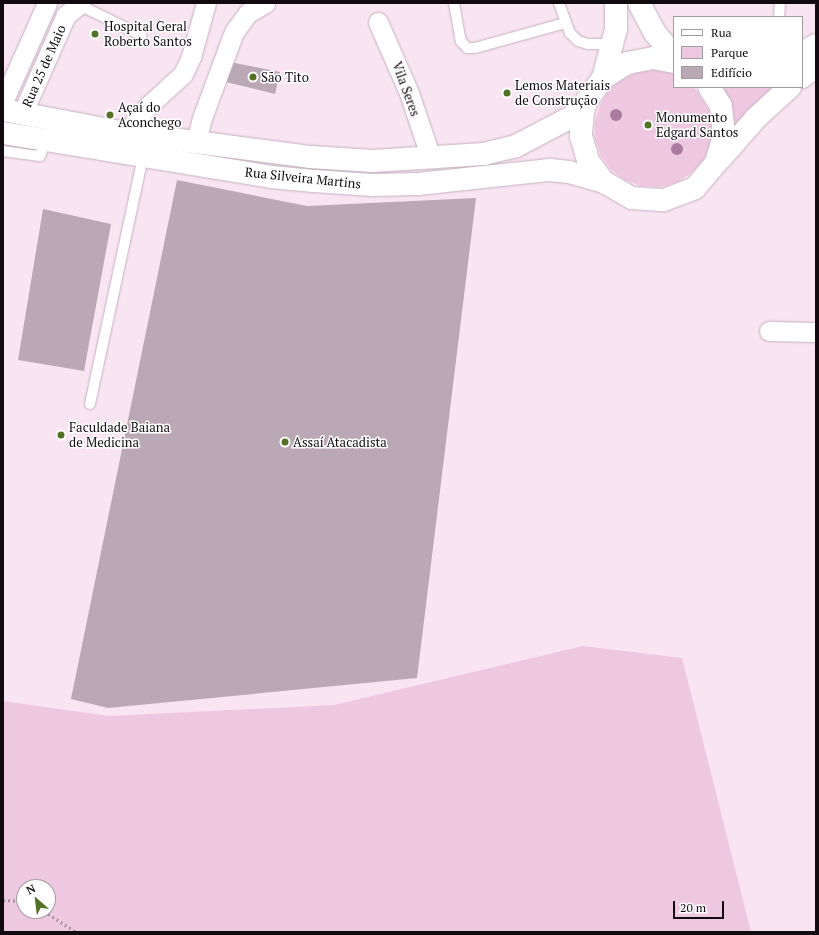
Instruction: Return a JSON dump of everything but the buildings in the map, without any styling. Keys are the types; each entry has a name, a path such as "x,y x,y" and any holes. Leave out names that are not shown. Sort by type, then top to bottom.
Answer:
{"main road":[{"path":"604,78 614,44 616,3"},
{"path":"639,3 655,33 673,55"},
{"path":"803,52 816,45"},
{"path":"673,62 653,58 627,63 604,78 587,100 583,111 581,136 586,155 604,182 632,198 664,200 694,188 756,118 789,88"},
{"path":"803,76 816,66"},
{"path":"710,88 721,106 724,135 716,163"},
{"name":"Rua Silveira Martins","path":"13,111 126,133 311,157 373,161 484,154 516,146 583,111"},
{"name":"Rua Silveira Martins","path":"3,133 271,177 373,185 470,180 550,170 569,172 604,182"}],"street":[{"path":"126,133 148,106 182,74 191,57 206,3"},
{"path":"196,142 202,118 234,32 248,13 264,3"},
{"name":"Rua 25 de Maio","path":"3,102 44,10"},
{"name":"Rua 25 de Maio","path":"13,111 72,10"},
{"name":"Vila Seres","path":"378,22 408,92 431,158"},
{"path":"769,331 816,332"}],"lane":[{"path":"454,3 461,41 467,48 565,23"},
{"path":"559,3 570,34 578,41 588,44 614,44"},
{"path":"778,16 779,4"},
{"path":"44,10 72,10 141,35"},
{"path":"3,151 40,156 46,140"},
{"path":"90,404 143,156"}],"path":[{"path":"3,900 16,900"},
{"path":"56,919 76,932"}],"green space":[{"path":"656,70 673,74 673,88 695,88 709,110 712,127 710,145 703,161 691,173 676,183 659,187 641,186 625,180 611,170 601,156 595,139 595,122 600,105 609,90 623,79 639,72"},
{"path":"722,88 776,88 737,129 730,105"},
{"path":"583,646 682,658 751,932 3,932 3,701 109,716 334,705"}],"place":[{"name":"Hospital Geral Roberto Santos","path":"95,34"},
{"name":"São Tito","path":"253,77"},
{"name":"Lemos Materiais de Construção","path":"507,93"},
{"name":"Açaí do Aconchego","path":"110,115"},
{"name":"Monumento Edgard Santos","path":"648,125"},
{"name":"Faculdade Baiana de Medicina","path":"61,435"},
{"name":"Assaí Atacadista","path":"285,442"}]}
